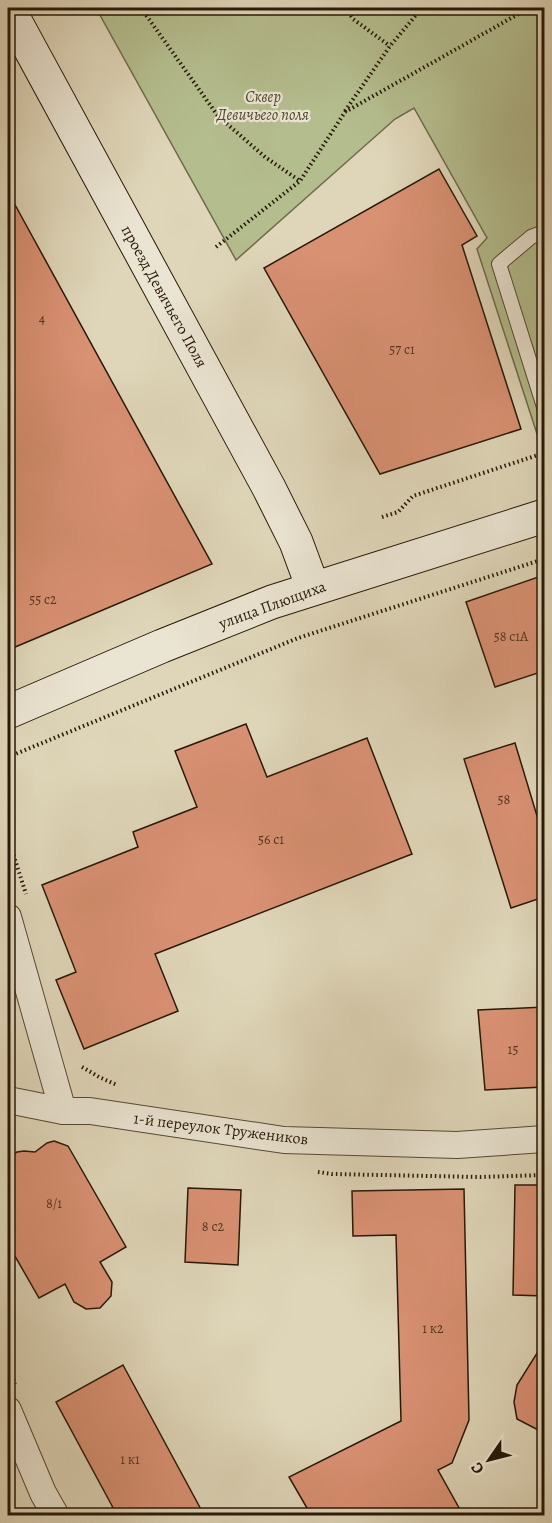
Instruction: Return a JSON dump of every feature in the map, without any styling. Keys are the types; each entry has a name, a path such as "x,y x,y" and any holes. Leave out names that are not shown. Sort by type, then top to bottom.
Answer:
{"street":[{"name":"проезд Девичьего Поля","path":"8,8 269,488 296,542 313,588"},
{"name":"улица Плющиха","path":"8,712 272,602 544,516"},
{"path":"8,917 63,1111"},
{"name":"1-й переулок Тружеников","path":"8,1100 63,1111 90,1111 284,1140 457,1145 544,1139"},
{"path":"8,1410 43,1493 56,1515"}],"lane":[{"path":"544,232 531,237 498,264 544,407"}],"path":[{"path":"141,8 218,116 265,157 300,181"},
{"path":"346,8 354,19 390,46"},
{"path":"216,247 300,181 390,46 422,8"},
{"path":"345,112 529,8"},
{"path":"382,517 398,512 413,496 544,453"},
{"path":"8,758 298,638 544,559"},
{"path":"8,838 29,903"},
{"path":"79,1057 82,1068 119,1085"}],"green space":[{"name":"Сквер Девичьего поля","path":"96,8 544,8 544,438 539,440 477,249 487,238 414,108 395,119 236,260"}],"building":[{"path":"439,169 477,236 462,245 521,429 380,474 264,268"},
{"path":"8,192 212,564 8,650"},
{"path":"544,575 544,671 495,687 466,602"},
{"path":"246,724 267,777 367,738 412,854 155,954 178,1011 84,1049 56,980 76,972 42,885 138,847 133,832 197,807 175,751"},
{"path":"515,743 544,839 544,897 511,908 464,759"},
{"path":"544,1007 544,1087 485,1090 478,1010"},
{"path":"54,1141 68,1146 126,1247 100,1262 112,1282 111,1296 100,1308 86,1309 74,1302 65,1284 39,1298 8,1244 8,1162 17,1152 35,1152"},
{"path":"515,1185 544,1185 544,1296 513,1295"},
{"path":"188,1188 241,1190 238,1265 185,1262"},
{"path":"464,1189 469,1420 452,1463 438,1470 463,1515 311,1515 289,1477 401,1421 396,1235 353,1236 352,1191"},
{"path":"544,1342 544,1433 517,1419 514,1402 517,1385"},
{"path":"123,1365 204,1515 117,1515 56,1402"}]}
